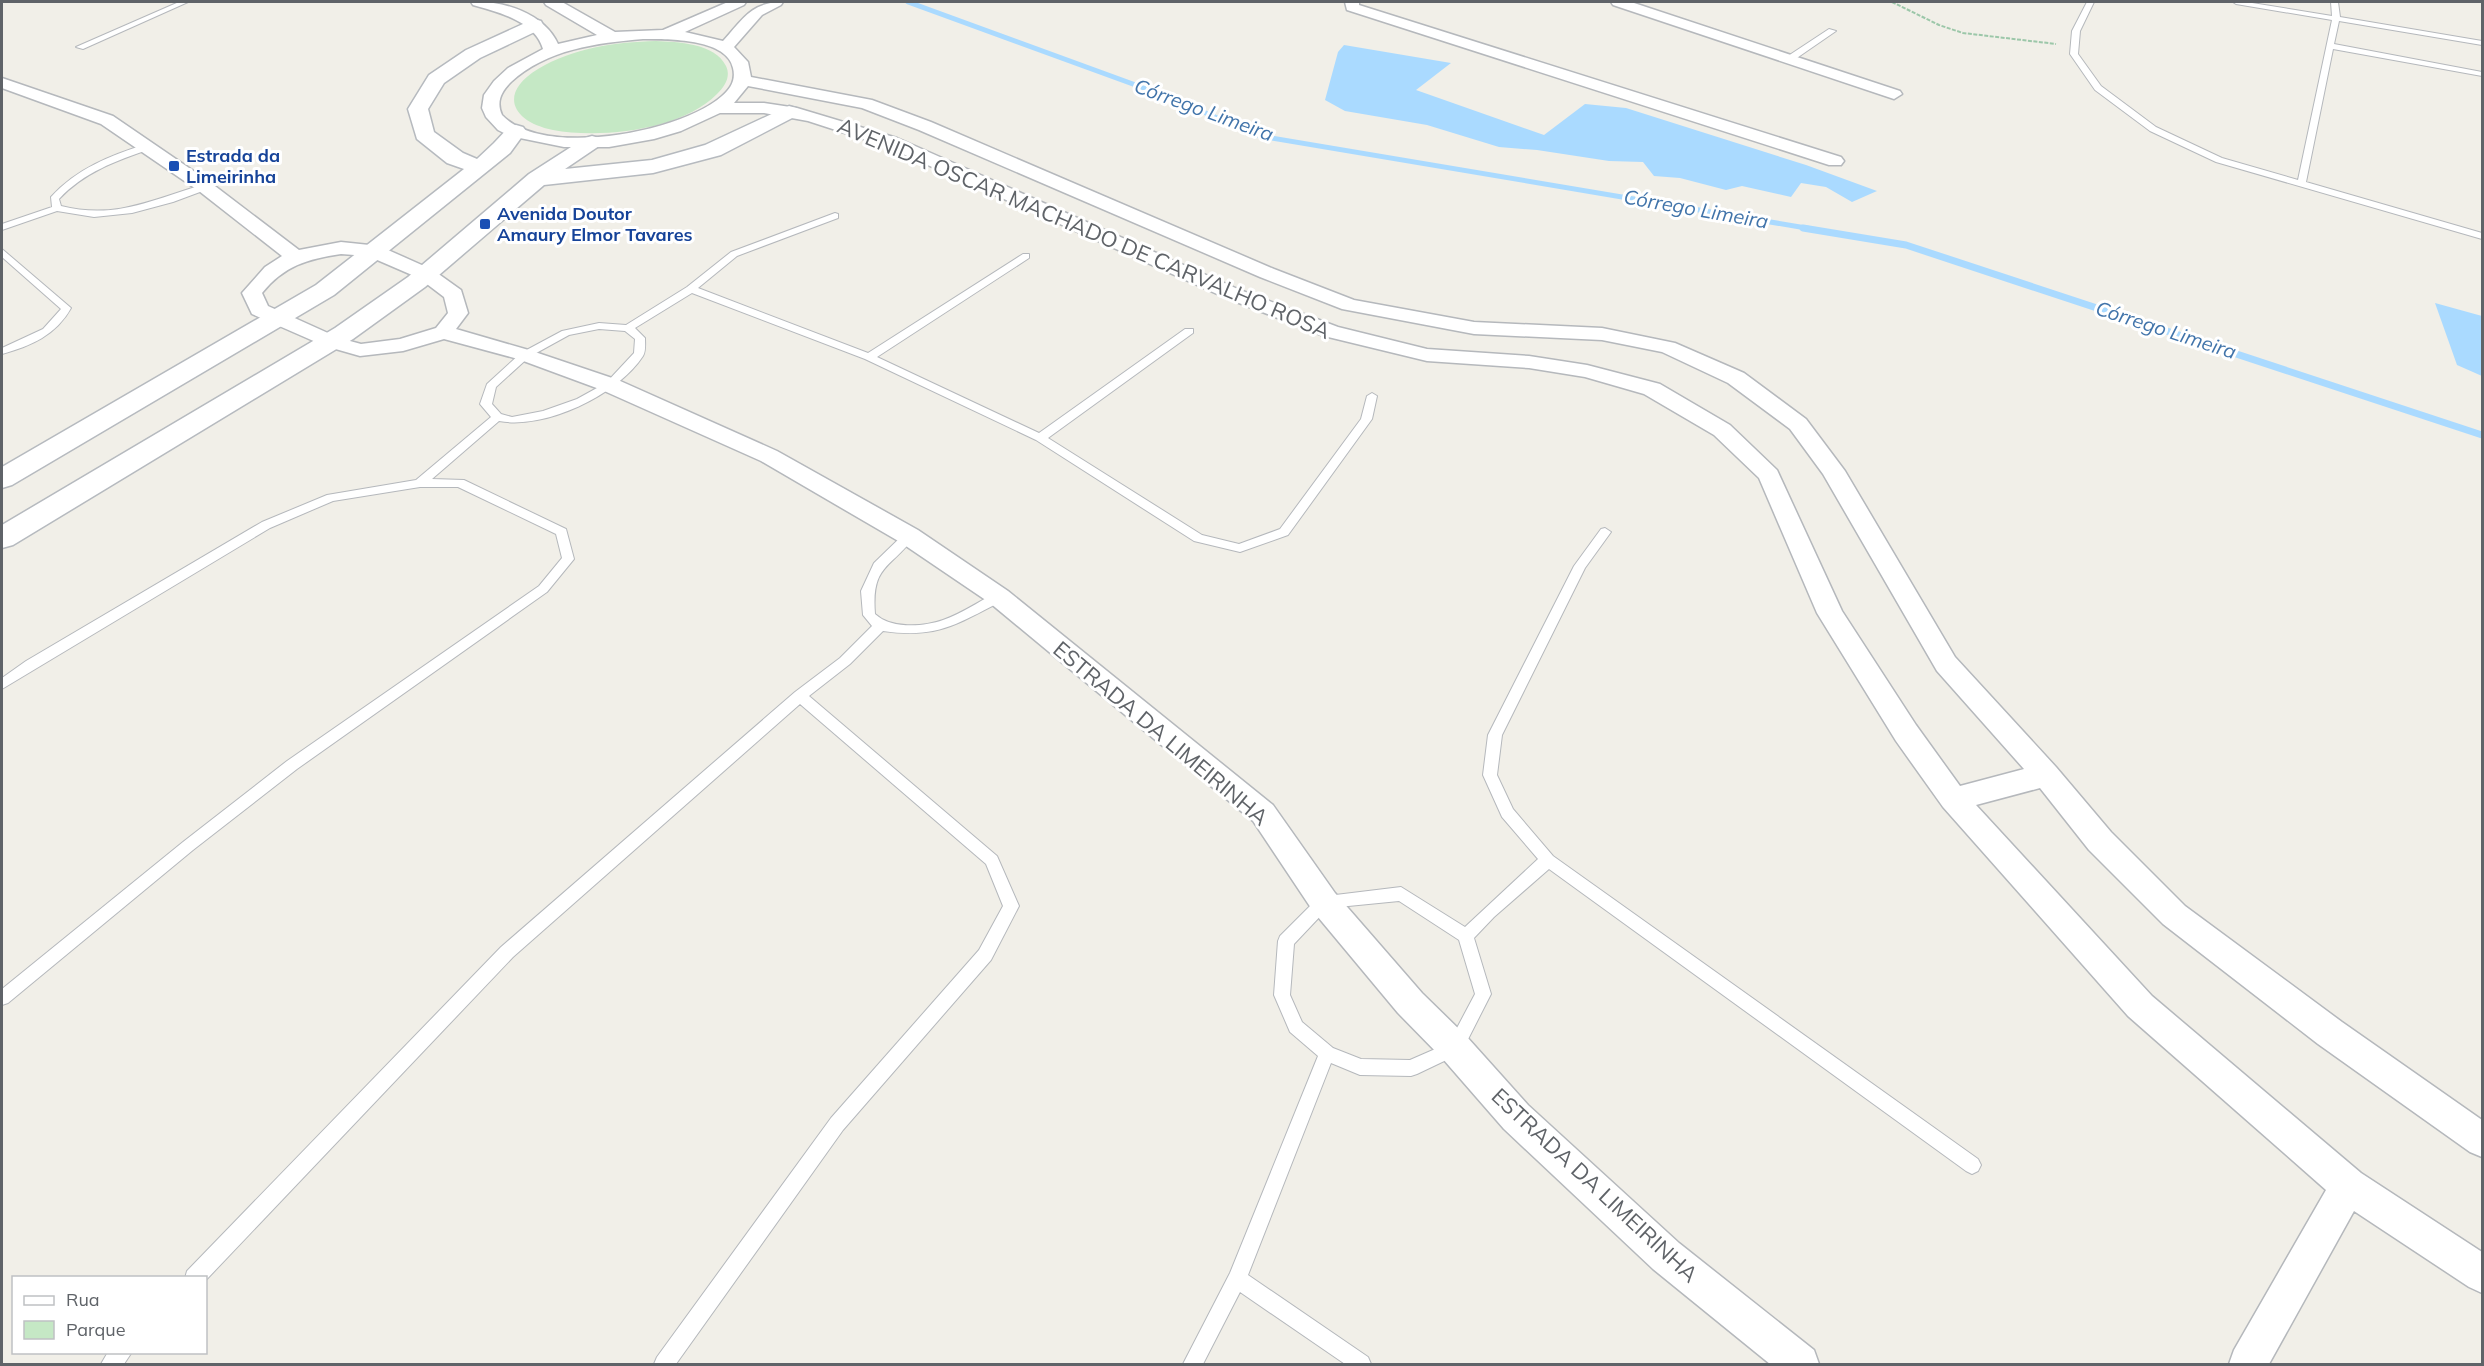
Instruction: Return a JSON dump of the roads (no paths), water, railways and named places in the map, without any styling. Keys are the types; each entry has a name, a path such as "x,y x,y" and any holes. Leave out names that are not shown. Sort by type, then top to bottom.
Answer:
{"street":[{"path":"478,2 495,6 534,25 550,40 552,51"},
{"path":"551,2 563,7 589,26 612,37"},
{"path":"665,34 739,2"},
{"path":"725,48 757,12 776,2"},
{"path":"1352,2 1352,6 1835,161"},
{"path":"1629,3 1788,60 1894,94"},
{"path":"480,167 455,158 424,135 418,109 436,79 473,54 534,25"},
{"path":"665,34 699,38 736,55 743,67 742,80 734,94 717,108 692,121 627,139 559,142 530,137 495,117 490,104 494,90 507,76 527,63 552,51 612,37 665,34"},
{"name":"AVENIDA OSCAR MACHADO DE CARVALHO ROSA","path":"742,80 866,104 1267,273 1349,305 1474,328 1602,334 1668,347 1736,378 1798,424 1833,471 1946,664 2046,775 2100,841 2174,915 2330,1033 2482,1140"},
{"path":"2,83 107,120 205,187 294,256"},
{"name":"AVENIDA OSCAR MACHADO DE CARVALHO ROSA","path":"717,108 764,108 789,112 836,123 891,142 1233,294 1331,332 1427,355 1508,361 1587,371 1652,389 1722,430 1769,475 1830,613 1906,733 1953,799 2140,1006 2348,1186 2482,1274"},
{"path":"537,179 591,174 663,163 713,150 789,112"},
{"path":"2,479 325,290 372,250 480,167 502,148 516,131"},
{"path":"2,538 332,342 382,309 537,179 592,142"},
{"path":"987,185 1020,167"},
{"path":"341,248 372,250 426,274 454,294 458,313 443,332 403,345 360,350 332,342 259,310 252,293 266,273 294,256 341,248"},
{"path":"1508,361 1509,330"},
{"name":"ESTRADA DA LIMEIRINHA","path":"443,332 525,355 610,385 769,456 909,536 999,597 1263,813 1324,902 1410,1003 1455,1048 1516,1117 1650,1240 1800,1365"},
{"path":"1953,799 2046,775"},
{"path":"2248,1365 2348,1186"}],"lane":[{"path":"80,47 184,2"},
{"path":"2090,2 2076,31 2074,54 2098,88 2152,129 2219,160 2482,236"},
{"path":"2236,2 2482,43"},
{"path":"2301,185 2331,46 2336,18 2335,2"},
{"path":"1788,60 1832,31"},
{"path":"2331,46 2482,75"},
{"path":"57,208 54,199 67,182 100,164 147,147"},
{"path":"2,227 57,208 76,215 118,214 162,204 205,187"},
{"path":"628,328 640,338 639,354 610,385 581,401 545,414 512,420 497,417 486,404 491,386 525,355 566,333 599,326 628,328 691,289 734,254 835,216"},
{"path":"2,252 66,308 59,323 37,338 2,351"},
{"path":"869,357 1026,256"},
{"path":"691,289 869,357 1040,438 1198,538 1240,548 1284,532 1366,419 1372,396"},
{"path":"1040,438 1189,331"},
{"path":"420,483 497,417"},
{"path":"2,684 31,664 266,525 331,498 420,483 460,483 561,532 568,559 543,589 292,765 188,846 2,999"},
{"path":"1605,532 1580,566 1496,735 1490,776 1507,813 1548,860 1972,1165"},
{"path":"909,536 878,566 867,591 869,615 880,626 907,630 945,625 999,597"},
{"path":"196,1276 507,951 800,696 845,661 880,626"},
{"path":"664,1365 837,1124 985,955 1011,906 992,860 800,696"},
{"path":"1466,936 1489,912 1548,860"},
{"path":"1401,894 1466,936 1483,994 1455,1048 1411,1068 1360,1068 1327,1053 1296,1027 1282,995 1286,941 1324,902 1401,894"},
{"path":"1193,1365 1237,1280 1327,1053"},
{"path":"1237,1280 1361,1365"}],"water":[{"path":"1344,45 1451,63 1416,90 1544,135 1585,104 1626,108 1806,165 1877,191 1852,202 1826,187 1801,183 1791,197 1742,186 1726,190 1680,178 1654,176 1643,162 1609,161 1537,150 1499,147 1427,125 1345,111 1325,100 1338,52"},
{"path":"2435,303 2482,316 2482,376 2457,365"}],"waterway":[{"name":"Córrego Limeira","path":"908,2 1163,95 1260,136 1812,229"},
{"name":"Córrego Limeira","path":"1803,228 1906,245 2482,435"}],"place":[{"name":"Estrada da Limeirinha","path":"174,166"},
{"name":"Avenida Doutor Amaury Elmor Tavares","path":"485,224"}]}
